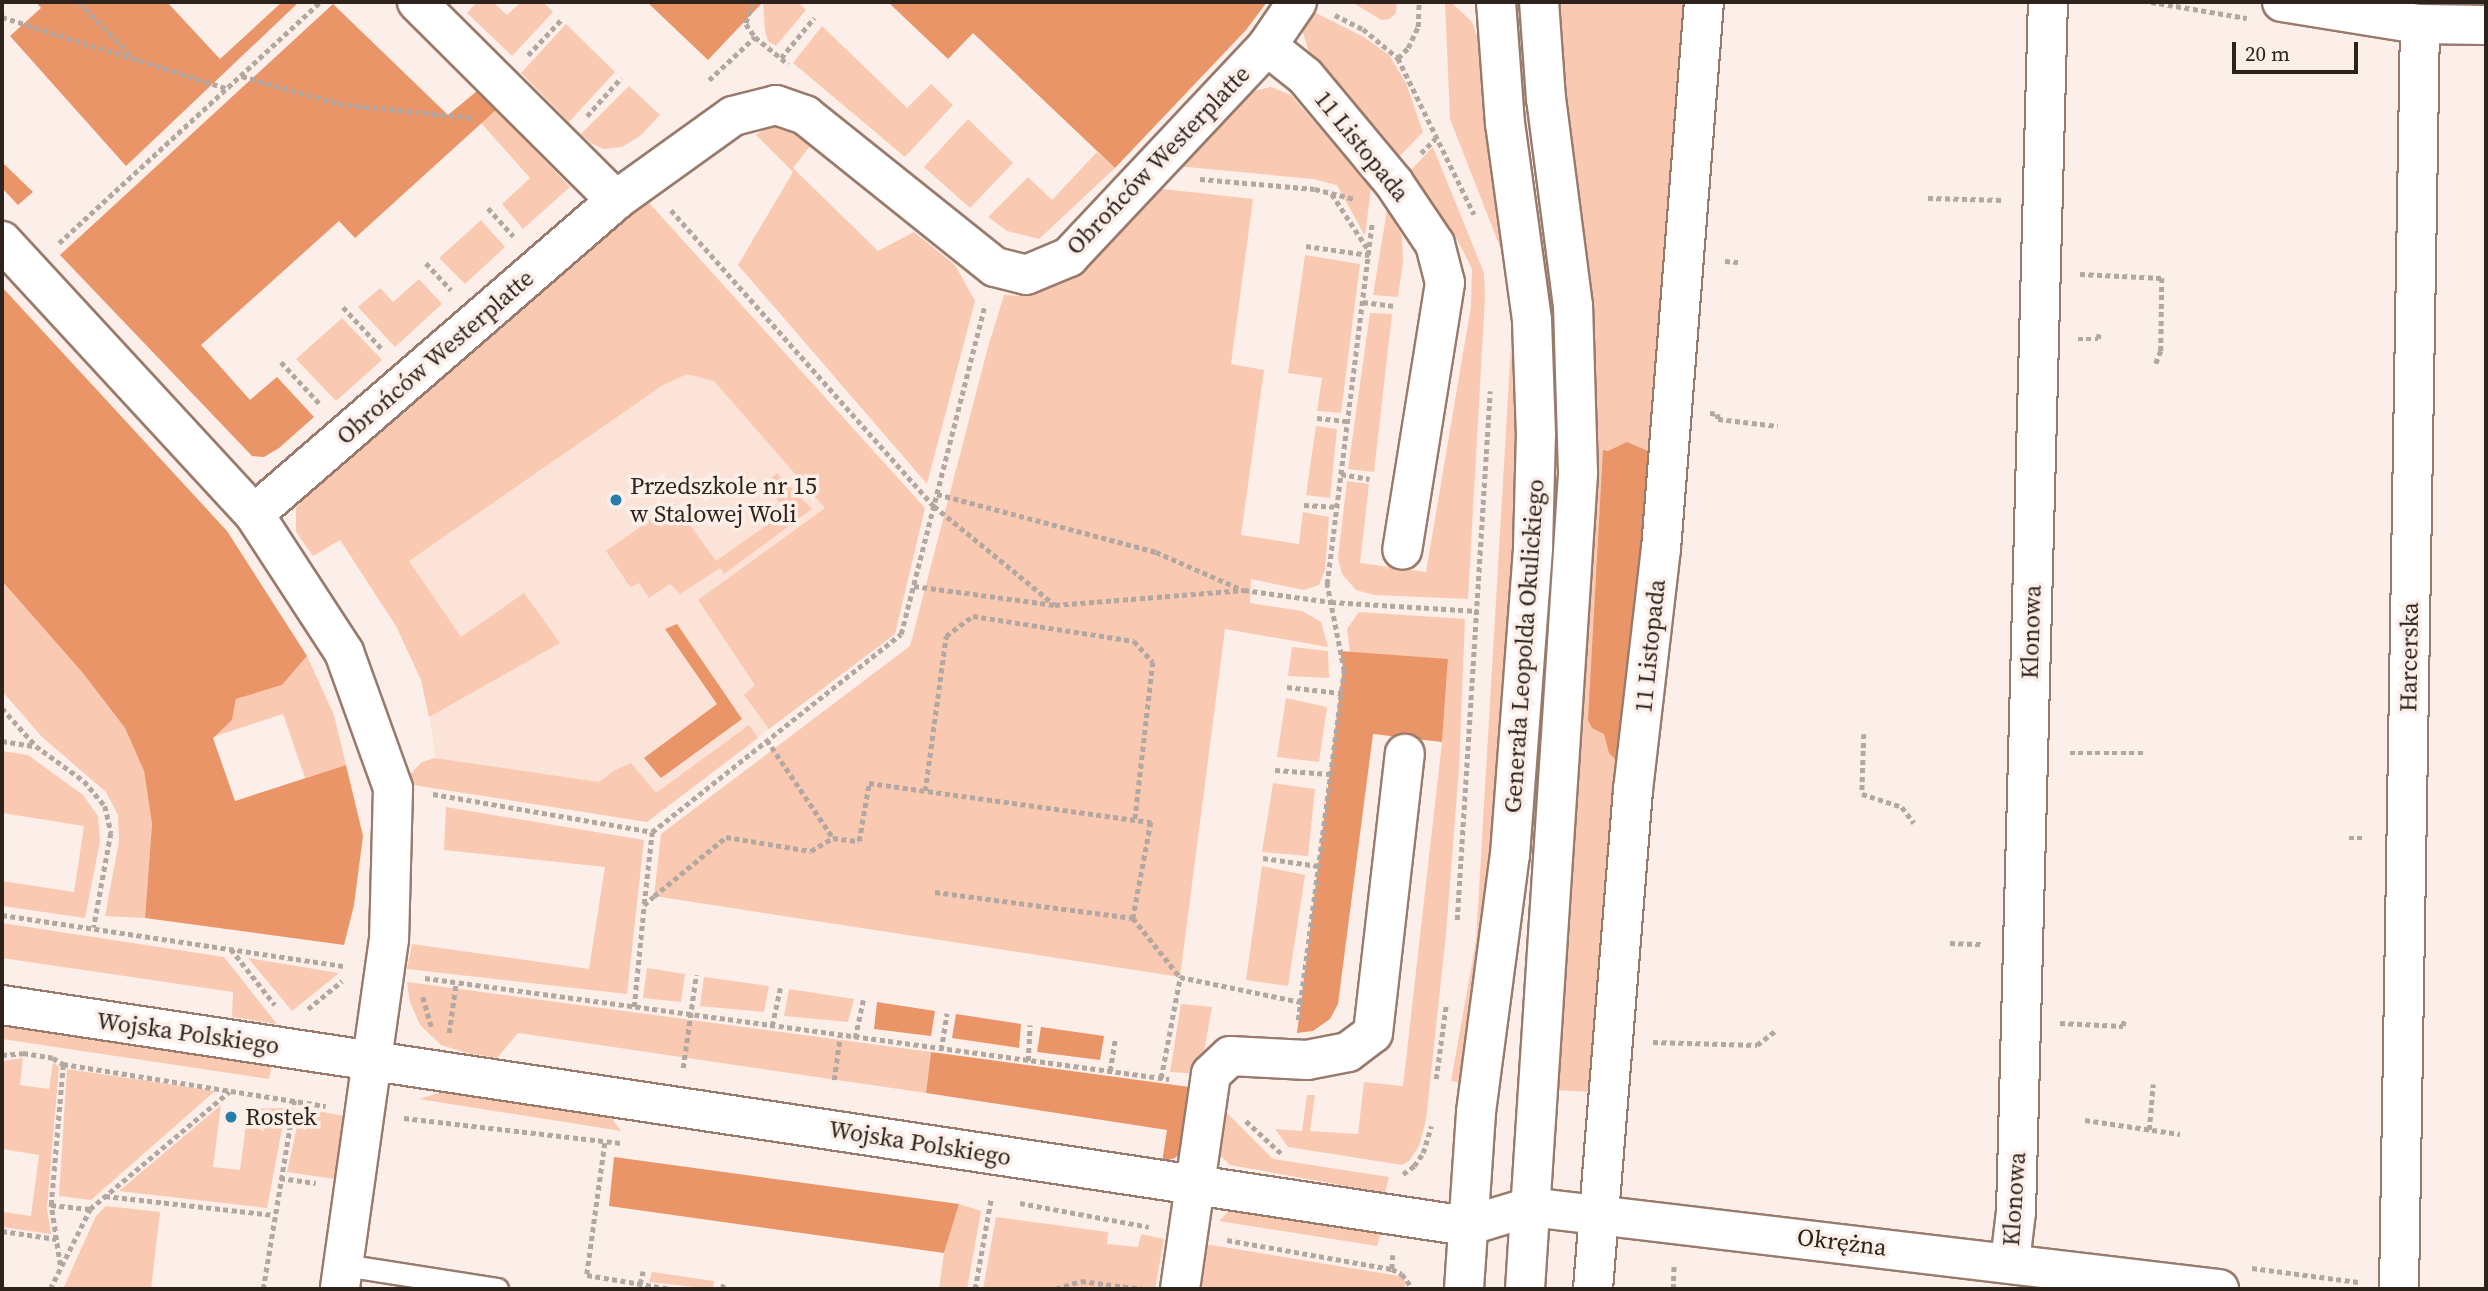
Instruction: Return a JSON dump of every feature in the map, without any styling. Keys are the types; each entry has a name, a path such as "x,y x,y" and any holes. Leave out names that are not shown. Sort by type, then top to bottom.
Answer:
{"street":[{"path":"417,2 630,190"},
{"name":"Generała Leopolda Okulickiego","path":"1464,1289 1467,1226 1485,1033 1510,855 1533,547 1536,435 1532,320 1505,124 1496,2"},
{"name":"Generała Leopolda Okulickiego","path":"1525,1289 1578,473 1573,306 1546,99 1539,2"},
{"name":"11 Listopada","path":"1592,1289 1633,790 1661,549 1704,2"},
{"name":"Klonowa","path":"2010,1262 2016,1212 2048,2"},
{"name":"Obrońców Westerplatte","path":"254,514 630,190 733,116 776,105 805,114 995,267 1026,275 1069,257 1267,46 1314,7"},
{"path":"2271,11 2420,24 2486,25"},
{"name":"Harcerska","path":"2383,1286 2420,24"},
{"name":"11 Listopada","path":"1267,46 1305,76 1385,194 1435,244 1445,283 1402,550"},
{"path":"2,241 254,514 344,652 393,788 389,939 371,970 373,1061 342,1277"},
{"path":"1180,1289 1211,1074 1230,1056 1307,1060 1348,1052 1373,1033 1405,754"},
{"name":"Wojska Polskiego","path":"2,1005 1467,1226"},
{"name":"Okrężna","path":"1467,1226 1530,1207 2010,1262 2234,1279"}],"lane":[{"path":"342,1277 497,1289"}],"path":[{"path":"79,2 134,59"},
{"path":"57,245 320,2"},
{"path":"753,2 746,24 755,37"},
{"path":"1398,58 1408,48 1418,27 1419,2"},
{"path":"2151,2 2271,11"},
{"path":"1314,7 1363,29 1398,58 1411,80 1435,139 1478,224"},
{"path":"2,17 227,88"},
{"path":"781,58 814,18"},
{"path":"526,57 561,20"},
{"path":"241,75 339,104 482,119"},
{"path":"578,125 621,78"},
{"path":"1293,1059 1344,671 1327,584 1369,253 1385,194 1435,139"},
{"path":"1147,174 1315,189 1331,193 1385,194"},
{"path":"630,190 934,506 1055,605"},
{"path":"1331,193 1369,253"},
{"path":"1928,198 2006,200"},
{"path":"488,208 522,246"},
{"path":"1306,246 1369,253"},
{"path":"426,263 452,292"},
{"path":"634,1007 652,832 901,634 995,267"},
{"path":"2066,273 2161,278 2161,351 2155,366"},
{"path":"1363,302 1395,306"},
{"path":"343,307 385,352"},
{"path":"281,362 323,407"},
{"path":"1457,926 1491,377"},
{"path":"1706,413 1718,414 1718,419 1778,426"},
{"path":"1317,418 1348,421"},
{"path":"1341,474 1370,479"},
{"path":"937,494 1156,552 1244,590"},
{"path":"1304,505 1337,507"},
{"path":"914,586 1055,605 1244,590 1331,602 1478,611"},
{"path":"925,791 946,636 973,616 1134,641 1153,662 1135,820"},
{"path":"1287,687 1341,693"},
{"path":"2,708 36,746 84,781 105,806 111,833 94,927"},
{"path":"1864,734 1863,794 1902,807 1914,823"},
{"path":"767,740 833,838"},
{"path":"2,741 36,746"},
{"path":"2068,753 2146,753"},
{"path":"1275,770 1330,774"},
{"path":"644,905 726,837 811,851 833,838 859,841 869,783 1151,822 1133,918"},
{"path":"393,788 652,832"},
{"path":"1263,858 1318,866"},
{"path":"935,892 1133,918 1180,977 1300,1002"},
{"path":"2,915 371,970"},
{"path":"1950,943 1989,945"},
{"path":"230,948 282,1013"},
{"path":"300,1016 371,970"},
{"path":"682,1072 696,975"},
{"path":"444,1071 418,976 942,1050 1210,1084 1280,1154 1294,1156"},
{"path":"1161,1078 1180,977"},
{"path":"444,1071 456,982"},
{"path":"772,1026 780,988"},
{"path":"1436,1083 1439,1039 1448,993"},
{"path":"857,1038 863,1000"},
{"path":"942,1050 947,1013"},
{"path":"2050,1022 2123,1026 2124,1020"},
{"path":"1028,1061 1030,1025"},
{"path":"1652,1042 1757,1045 1776,1030"},
{"path":"834,1080 840,1035"},
{"path":"1110,1071 1115,1038"},
{"path":"2,1055 23,1053 53,1058 63,1064 294,1101 605,1143 632,1144"},
{"path":"60,1266 51,1205 63,1064"},
{"path":"2149,1130 2153,1084"},
{"path":"50,1289 90,1209 218,1098 230,1091"},
{"path":"263,1289 294,1101"},
{"path":"2085,1120 2180,1133"},
{"path":"605,1143 587,1275 671,1289"},
{"path":"1390,1171 1403,1173"},
{"path":"105,1196 274,1215"},
{"path":"977,1196 1003,1200"},
{"path":"975,1289 991,1198"},
{"path":"1016,1202 1392,1269"},
{"path":"51,1205 90,1209"},
{"path":"2,1231 56,1239"},
{"path":"640,1284 643,1271"},
{"path":"2234,1279 2383,1286"},
{"path":"1056,1289 1081,1281 1146,1289"},
{"path":"722,1289 724,1282"}],"shaded area":[{"path":"36,2 167,2 220,59 282,2 299,2 126,166 10,36 41,8"},
{"path":"477,2 493,2 507,15 521,2 543,2 553,12 512,56 467,13"},
{"path":"647,2 763,2 708,60"},
{"path":"763,2 798,2 806,10 776,46 768,41 765,31"},
{"path":"888,2 1267,2 1246,30 1115,168 973,33 948,59"},
{"path":"1352,2 1397,2 1396,13 1390,19 1381,20"},
{"path":"1445,2 1451,2 1472,22 1485,59 1525,382 1511,687 1464,1083 1451,1081 1476,941 1513,311 1509,270 1450,119"},
{"path":"1552,2 1692,2 1594,1092 1551,1090 1570,815"},
{"path":"333,4 448,115 477,91 496,110 355,238 339,221 201,345 250,400 277,377 314,417 279,448 264,457 252,456 60,255"},
{"path":"1306,8 1364,37 1389,55 1406,83 1423,132 1396,160 1311,59 1302,29"},
{"path":"566,24 615,72 569,122 521,73"},
{"path":"822,26 907,108 931,84 953,105 905,157 793,63"},
{"path":"629,86 660,115 640,136 622,147 603,149 591,143 581,134"},
{"path":"1271,87 1291,95 1371,188 1365,236 1337,185 1313,179 1176,166 1249,92"},
{"path":"496,110 570,187 523,229 502,204 530,178 481,123"},
{"path":"968,119 1013,163 970,208 924,167"},
{"path":"776,121 817,137 793,168 878,251 914,232 955,265 975,301 927,484 738,265 793,172 756,135"},
{"path":"1433,147 1484,273 1485,297 1468,599 1374,595 1356,590 1342,574 1338,558 1347,481 1369,484 1360,563 1426,572 1471,306 1472,269 1458,241 1406,175"},
{"path":"1097,152 1115,168 1039,239 1007,231 988,217 1028,177 1052,200"},
{"path":"2,162 33,192 18,205 2,188"},
{"path":"1154,188 1253,199 1231,364 1264,370 1241,535 1299,544 1303,512 1329,517 1325,570 1319,585 1304,590 1251,579 1250,603 1302,611 1321,622 1328,647 1225,629 1180,977 654,896 661,834 910,646 1004,295 1025,296 1085,268"},
{"name":"Przedszkole nr 15 w Stalowej Woli","path":"640,193 925,508 895,634 647,822 440,788 425,686 396,626 309,491"},
{"path":"640,193 925,508 895,634 769,729 744,695 755,685 698,600 825,508 714,381 687,374 663,385 409,561 461,637 524,593 560,643 429,717 421,680 396,626 340,540 313,556 296,532 296,508 309,491"},
{"path":"1387,210 1402,236 1403,262 1398,297 1373,295"},
{"path":"481,220 505,247 465,284 439,258"},
{"path":"1305,255 1360,264 1341,413 1317,411 1322,378 1288,373"},
{"path":"419,279 442,304 395,347 358,307 380,288 393,302"},
{"path":"2,287 227,531 307,656 282,685 236,699 232,720 213,738 235,801 346,765 363,836 354,905 344,945 145,918 152,824 144,771 125,728 82,672 2,581"},
{"path":"1370,313 1392,314 1374,472 1348,469"},
{"path":"342,318 382,360 336,401 296,359"},
{"path":"1316,426 1337,429 1330,498 1306,495"},
{"path":"1627,442 1657,455 1618,762 1609,753 1604,734 1592,728 1588,720 1603,450 1608,451"},
{"path":"777,473 812,509 724,574 720,568 680,594 670,584 649,598 639,583 630,587 606,551 674,503 716,561 784,513 768,481"},
{"path":"2,581 82,672 125,728 144,771 152,824 145,918 105,916 119,841 118,815 106,792 42,737 2,691"},
{"path":"1359,612 1465,619 1459,768 1446,934 1426,1120 1419,1146 1409,1161 1402,1165 1288,1147 1275,1129 1302,1131 1307,1095 1315,1095 1310,1131 1358,1134 1364,1082 1403,1086 1442,742 1448,660 1350,652 1347,629"},
{"path":"677,624 742,719 661,778 644,758 717,704 665,629"},
{"path":"1292,647 1328,651 1329,678 1288,676"},
{"path":"1340,651 1448,659 1442,742 1373,734 1338,1004 1330,1019 1313,1031 1297,1033 1343,667"},
{"path":"307,656 334,715 346,765 305,778 283,714 213,737 232,720 236,699 282,685"},
{"path":"1286,698 1327,707 1319,762 1277,757"},
{"path":"749,725 758,738 647,822 407,784 410,774 422,762 435,758 599,782 615,770 631,763 656,793"},
{"path":"2,751 28,755 83,795 98,816 100,841 85,918 2,906 2,881 74,892 84,826 2,813"},
{"path":"1273,783 1315,789 1308,856 1262,852"},
{"path":"446,807 644,840 627,994 407,969 412,944 589,969 605,867 444,850"},
{"path":"1262,866 1305,875 1288,986 1246,980"},
{"path":"2,923 224,957 277,1024 232,1017 233,992 2,958"},
{"path":"248,958 339,973 292,1011"},
{"path":"647,968 685,974 681,1002 643,998"},
{"path":"704,977 769,986 764,1012 700,1006"},
{"path":"407,982 931,1052 926,1093 518,1033 497,1058 467,1053 441,1045 420,1025 410,1002"},
{"path":"789,989 854,999 848,1022 784,1016"},
{"path":"877,1002 935,1011 931,1036 874,1029"},
{"path":"1181,1004 1212,1007 1200,1074 1170,1072"},
{"path":"956,1014 1021,1024 1019,1048 952,1038"},
{"path":"2,1025 272,1065 269,1079 2,1039"},
{"path":"1041,1027 1104,1036 1100,1060 1037,1052"},
{"path":"931,1052 1197,1088 1189,1146 1175,1158 1162,1162 1167,1130 926,1093"},
{"path":"23,1058 20,1085 49,1089 53,1062 59,1067 47,1208 51,1234 2,1227 4,1212 31,1216 39,1155 2,1149 2,1061"},
{"path":"67,1069 215,1091 91,1200 59,1196"},
{"path":"442,1092 610,1116 621,1131 419,1099"},
{"path":"221,1105 213,1167 240,1170 248,1109 286,1108 267,1208 119,1191"},
{"path":"301,1108 356,1118 348,1181 287,1172"},
{"path":"1224,1110 1273,1159 1389,1177 1385,1193 1230,1165 1217,1152"},
{"path":"614,1157 959,1204 944,1253 609,1206"},
{"path":"959,1204 981,1211 967,1289 939,1289 944,1253"},
{"path":"106,1206 160,1212 151,1289 63,1289 96,1216"},
{"path":"1229,1211 1381,1233 1377,1246 1219,1221"},
{"path":"996,1217 1108,1232 1107,1244 1138,1247 1141,1234 1164,1239 1155,1289 983,1289"},
{"path":"1205,1244 1405,1277 1405,1289 1199,1289"},
{"path":"652,1272 714,1281 713,1289 649,1282"}],"place":[{"name":"Przedszkole nr 15 w Stalowej Woli","path":"616,500"},
{"name":"Rostek","path":"231,1117"}]}
